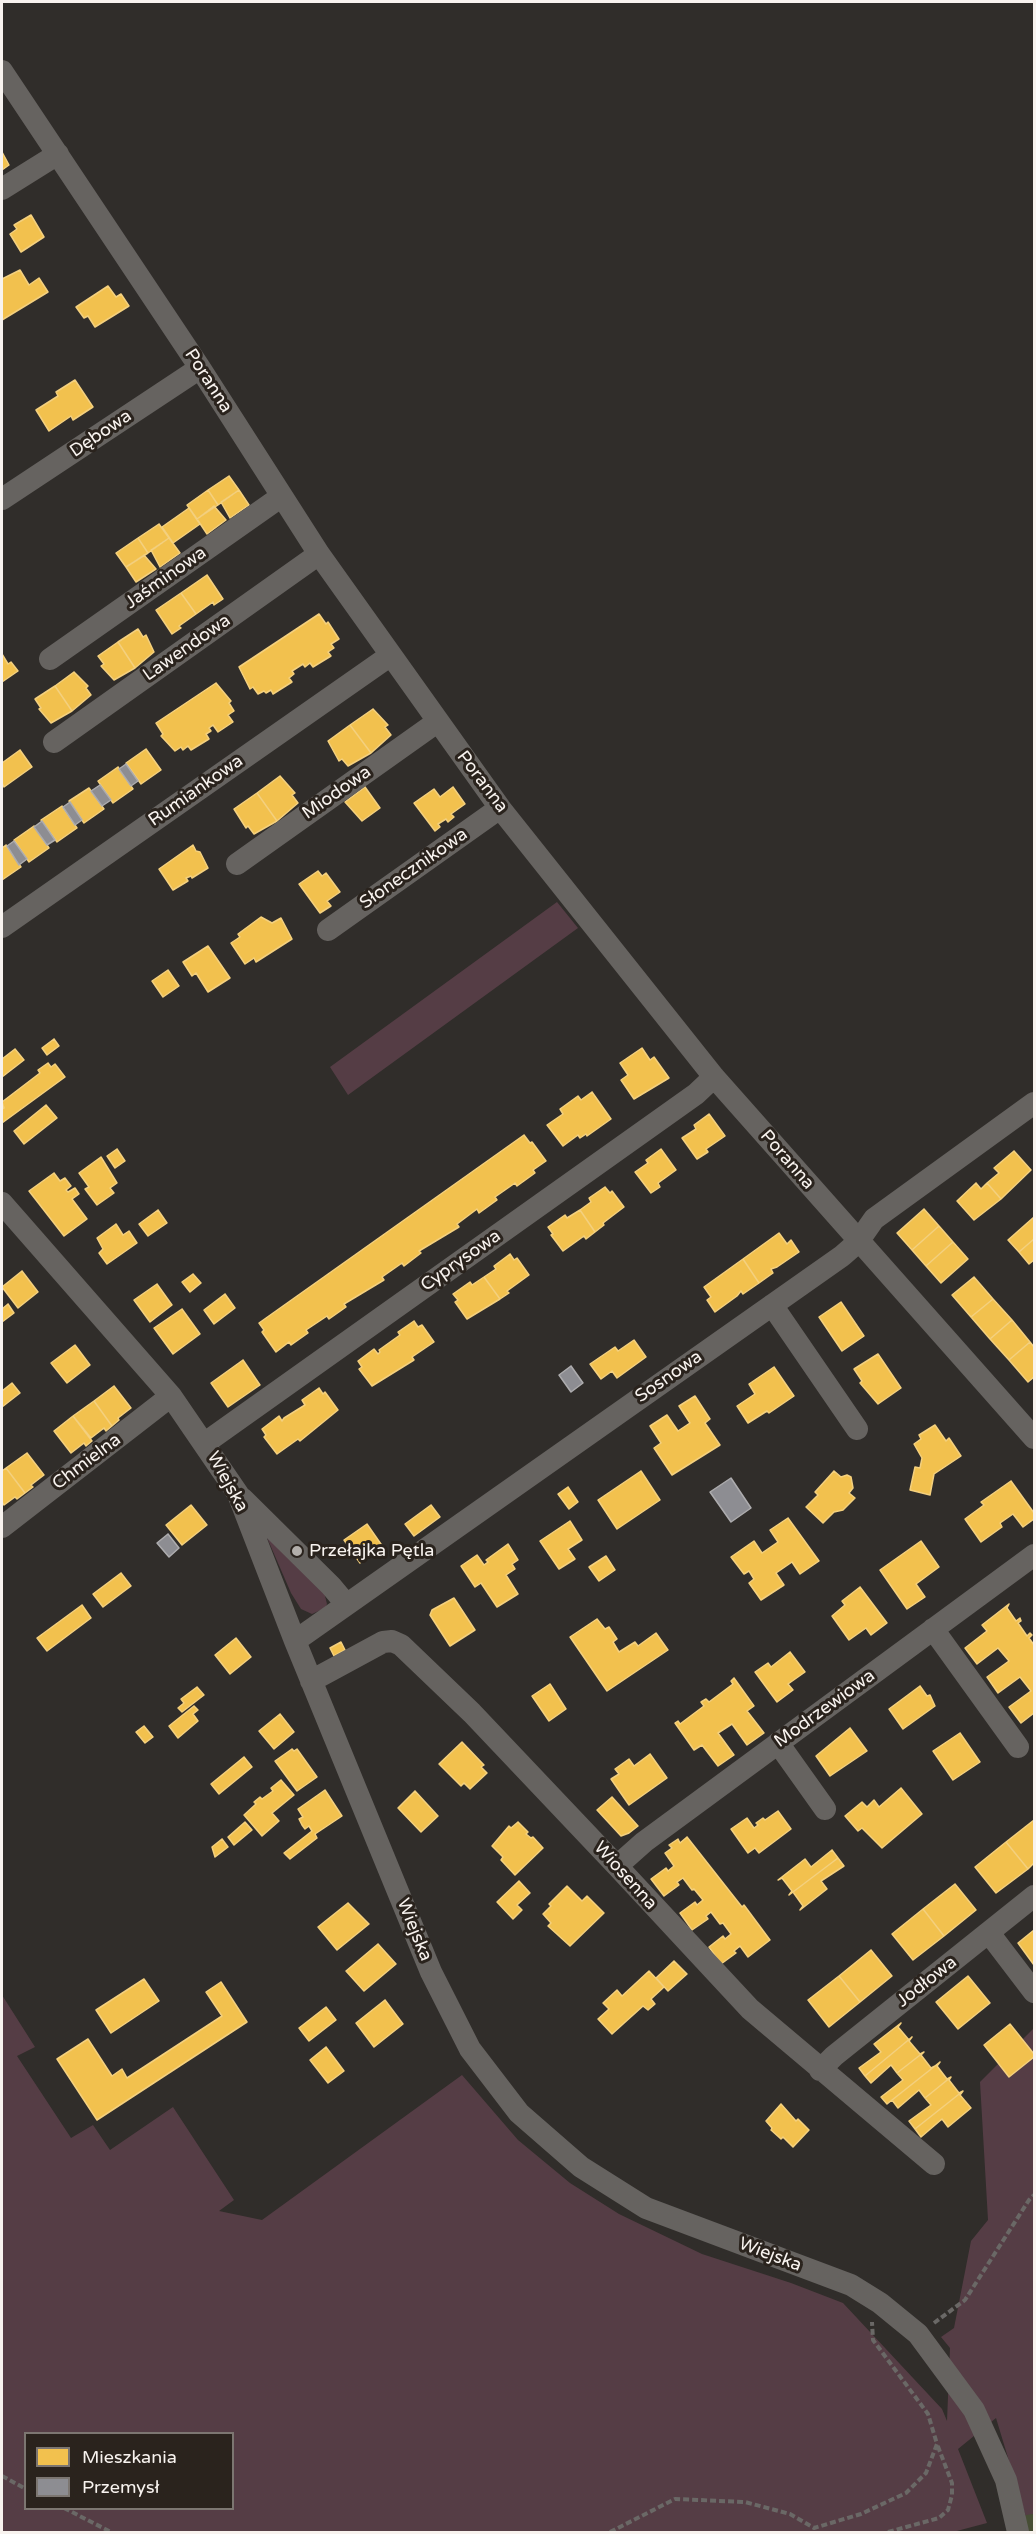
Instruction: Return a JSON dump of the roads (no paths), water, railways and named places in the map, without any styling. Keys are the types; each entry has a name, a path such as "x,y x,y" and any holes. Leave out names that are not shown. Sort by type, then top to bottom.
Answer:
{"street":[{"name":"Poranna","path":"2,70 200,368 319,554 500,808 714,1077 858,1242 1035,1438"},
{"path":"2,189 58,154"},
{"name":"Dębowa","path":"2,500 200,368"},
{"name":"Jaśminowa","path":"50,659 282,496"},
{"name":"Lawendowa","path":"54,742 319,554"},
{"name":"Rumiankowa","path":"2,927 391,655"},
{"name":"Miodowa","path":"237,864 437,722"},
{"name":"Słonecznikowa","path":"328,930 500,808"},
{"name":"Cyprysowa","path":"205,1443 696,1094 714,1077"},
{"name":"Sosnowa","path":"295,1641 772,1305 858,1242 874,1219 1035,1103"},
{"name":"Wiejska","path":"2,1203 171,1396 238,1494 311,1681 431,1972 470,2049 519,2114 581,2167 646,2208 851,2285 880,2303 918,2334 974,2410 1006,2480 1018,2532"},
{"path":"772,1305 857,1429"},
{"name":"Chmielna","path":"2,1527 171,1396"},
{"path":"238,1494 331,1586 346,1604"},
{"name":"Modrzewiowa","path":"617,1866 644,1842 1035,1554"},
{"path":"933,1629 1018,1747"},
{"name":"Wiosenna","path":"311,1681 383,1642 392,1641 401,1645 472,1713 750,2009 934,2164"},
{"path":"778,1743 825,1809"},
{"name":"Jodłowa","path":"820,2070 834,2056 1035,1896"},
{"path":"989,1933 1035,1992"}],"waterway":[{"path":"1029,2532 1034,2531"}],"place":[{"name":"Przełajka Pętla","path":"297,1551"}]}
